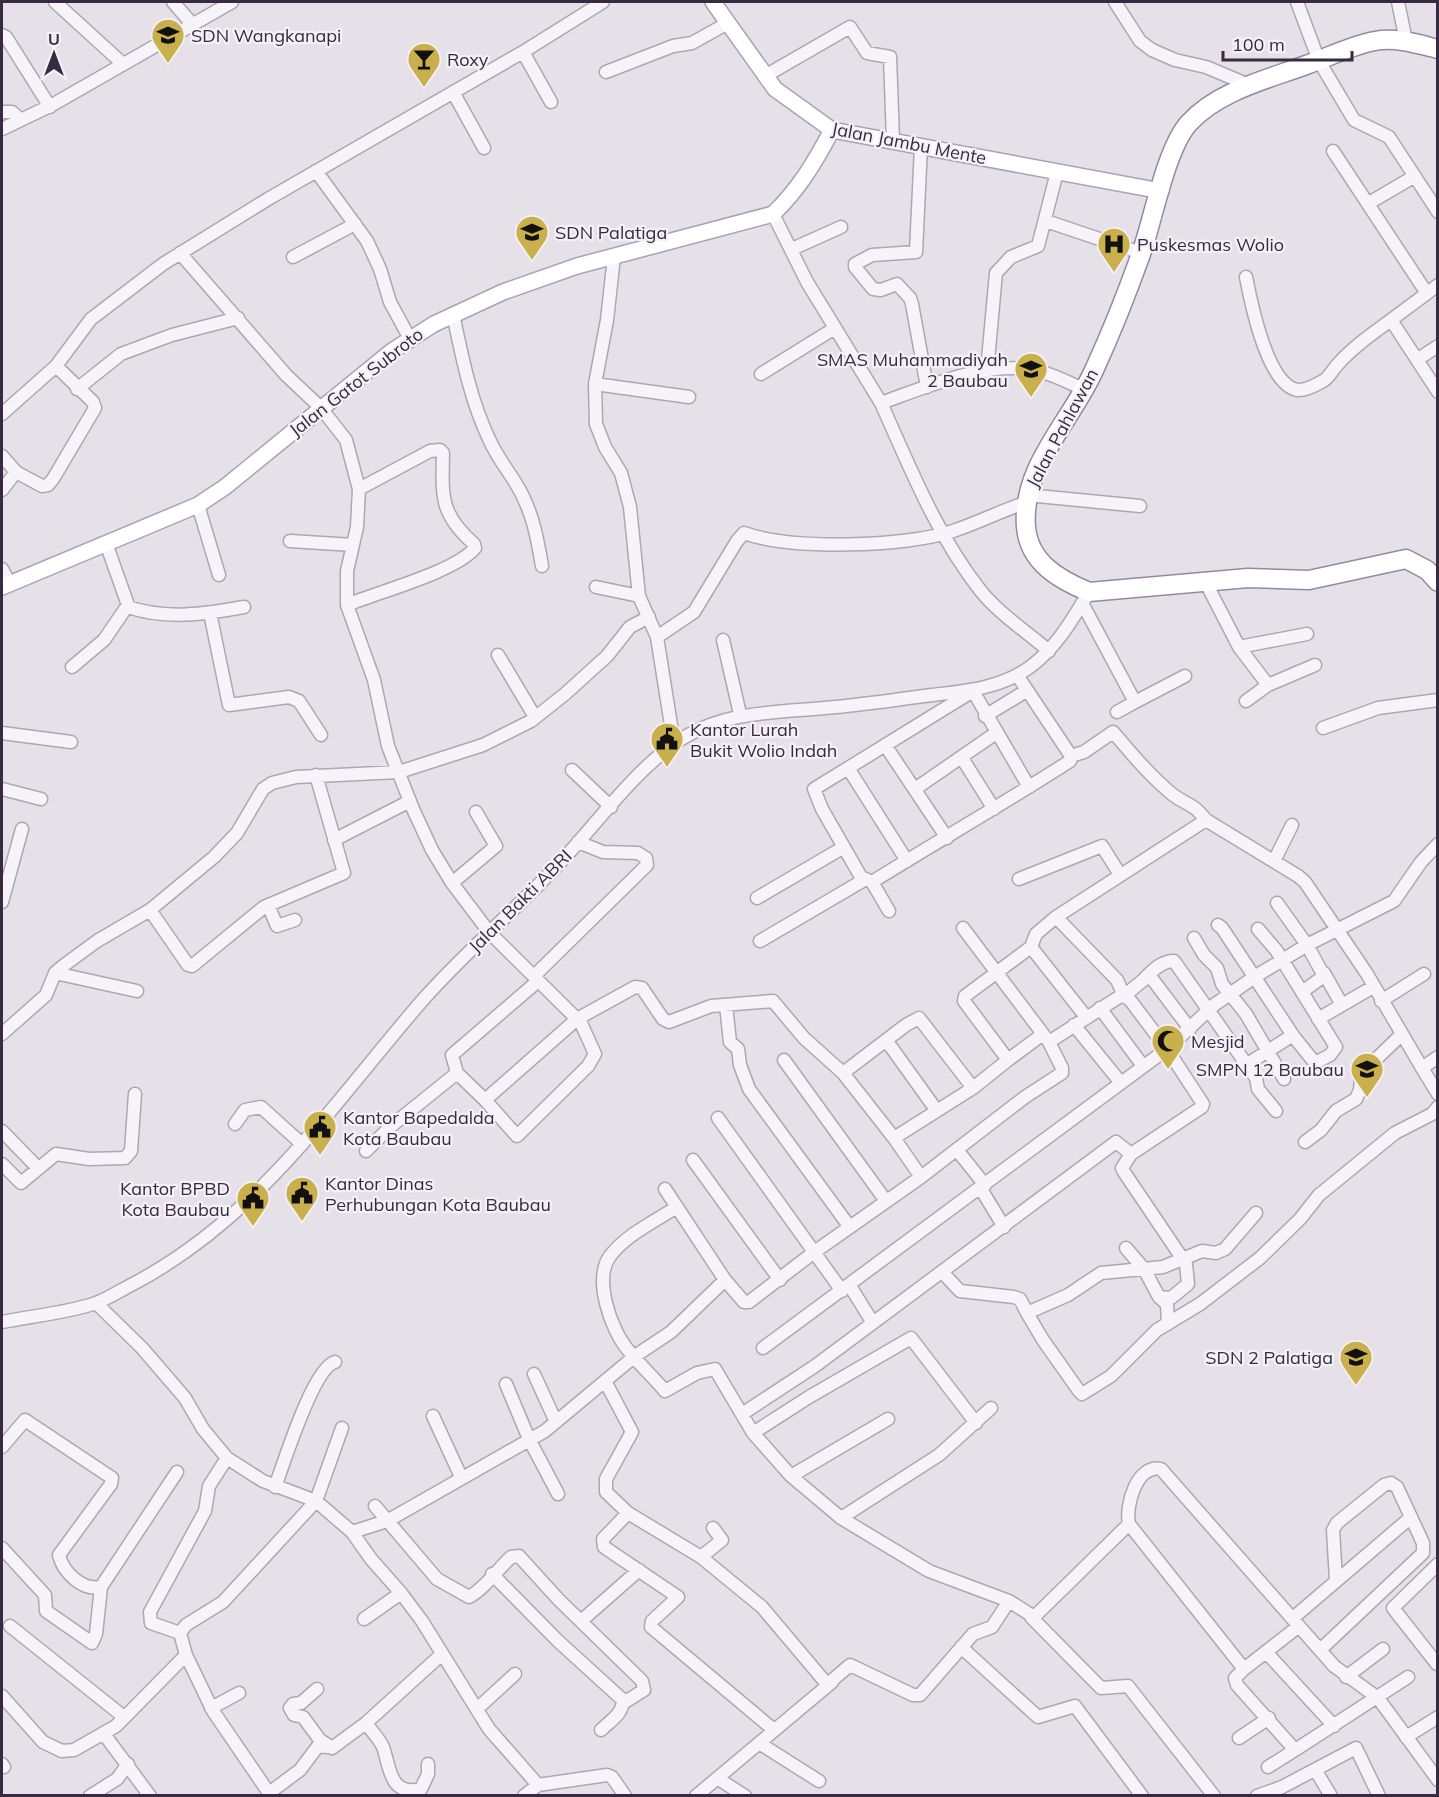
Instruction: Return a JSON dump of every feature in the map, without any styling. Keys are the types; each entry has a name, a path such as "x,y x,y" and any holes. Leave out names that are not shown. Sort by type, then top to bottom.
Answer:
{"highway":[{"name":"Jalan Pahlawan","path":"1085,597 1042,564 1027,534 1026,499 1034,474 1085,390 1141,253 1173,154 1188,123 1208,108 1249,85 1374,41 1406,41 1437,49"},
{"path":"1085,597 1204,581 1248,578 1309,580 1406,559 1427,570 1437,582"}],"main road":[{"name":"Jalan Jambu Mente","path":"713,2 775,89 832,130 1161,191"},
{"name":"Jalan Gatot Subroto","path":"6,586 106,546 198,505 225,487 409,337 453,314 546,276 773,214 792,196 811,170 832,130"}],"street":[{"path":"55,2 123,64"},
{"path":"173,2 193,26"},
{"path":"2,129 50,107 232,2"},
{"path":"2,414 56,366 91,319 180,253 316,171 523,52 603,2"},
{"path":"1115,2 1140,41 1152,50 1175,60 1206,67 1249,85"},
{"path":"1297,2 1319,61 1354,120 1389,137 1437,212"},
{"path":"1398,2 1406,41"},
{"path":"606,72 673,46 692,43 728,24"},
{"path":"765,76 850,27 867,53 890,57 893,140"},
{"path":"2,35 6,37 25,65 50,107"},
{"path":"523,52 552,102"},
{"path":"453,92 484,148"},
{"path":"2,112 12,112 21,120"},
{"path":"921,146 917,250 872,255 855,264 855,267 873,289 881,290 897,284 910,298 927,387"},
{"path":"1333,151 1426,292"},
{"path":"316,171 367,240 380,269 390,302 409,337"},
{"path":"987,371 996,273 1011,257 1038,246 1057,172"},
{"path":"1369,203 1415,176"},
{"path":"773,214 807,282 881,403 942,534 980,589 1000,611 1049,651"},
{"path":"1046,221 1141,253"},
{"path":"293,257 355,224"},
{"path":"792,249 841,227"},
{"path":"180,253 286,375 321,408 346,440 359,489 359,513 348,571 347,604 374,680 388,746 410,801 432,850 452,883 489,933 536,978 577,1019 583,1027 595,1058 516,1136 485,1100 456,1073 453,1053 536,978 647,865 646,858 639,853 603,852 579,842"},
{"path":"614,256 607,320 595,384 596,427 621,473 630,507 639,596 657,637 674,744"},
{"path":"1246,277 1251,303 1271,364 1280,378 1294,389 1306,389 1325,380 1363,340 1437,285"},
{"path":"453,314 474,402 500,461 516,483 528,507 536,530 542,566"},
{"path":"77,389 121,354 172,335 238,318"},
{"path":"1391,320 1418,358 1437,392"},
{"path":"761,374 835,328"},
{"path":"1418,358 1437,346"},
{"path":"2,456 16,472 42,486 53,479 95,408 93,402 77,389 56,366"},
{"path":"881,403 927,387 987,371 1036,370 1085,390"},
{"path":"595,384 689,397"},
{"path":"347,604 416,579 466,557 475,548 474,544 455,526 446,509 443,453 440,450 429,451 359,489"},
{"path":"2,490 16,472"},
{"path":"657,637 694,612 736,541 744,533 761,539 820,543 891,543 942,534 1026,499 1096,500 1140,506"},
{"path":"198,505 219,575"},
{"path":"290,541 353,544"},
{"path":"72,666 104,640 128,607 128,601 106,546"},
{"path":"2,569 6,586"},
{"path":"1204,581 1239,647 1268,685"},
{"path":"596,587 639,596"},
{"path":"1085,597 1135,702"},
{"name":"Jalan Bakti ABRI","path":"2,1322 96,1303 151,1274 211,1233 274,1178 424,999 579,842 639,776 674,744 714,723 740,714 779,709 833,707 973,691 1017,675 1049,651 1062,637 1085,597"},
{"path":"128,607 166,615 210,614 244,607"},
{"path":"210,614 229,705 289,697 299,701 321,735"},
{"path":"2,1034 46,995 55,973 97,941 150,910 229,841 263,789 277,781 316,775 399,772 483,745 535,717 589,674 630,627 649,617"},
{"path":"1239,647 1307,634"},
{"path":"723,640 740,714"},
{"path":"498,655 535,717"},
{"path":"1246,701 1268,685 1315,665"},
{"path":"1017,675 1071,756"},
{"path":"1117,712 1185,676"},
{"path":"889,912 844,847 822,809 814,789 973,691 1029,787"},
{"path":"986,716 1026,691"},
{"path":"1323,728 1378,708 1437,700"},
{"path":"1071,756 1084,752 1113,732 1145,769 1172,794 1191,803 1206,820 1305,882 1373,987 1437,1094"},
{"path":"2,733 71,742"},
{"path":"915,789 996,734"},
{"path":"885,745 947,838"},
{"path":"760,941 947,838 1070,761 1071,756"},
{"path":"962,758 994,809"},
{"path":"848,768 907,861"},
{"path":"572,770 611,807"},
{"path":"150,910 188,965 192,966 268,905 344,873 316,775"},
{"path":"2,789 41,799"},
{"path":"334,840 410,801"},
{"path":"452,883 496,846 476,812"},
{"path":"1008,1060 964,999 1031,947 1036,934 1056,917 1119,873 1206,820"},
{"path":"1274,861 1292,825"},
{"path":"2,902 22,829"},
{"path":"763,1348 1167,1049 1208,1010 1230,994 1282,959 1394,901 1421,862 1437,844"},
{"path":"1019,879 1102,846 1119,873"},
{"path":"758,898 844,847"},
{"path":"1277,903 1307,945 1342,1005"},
{"path":"268,905 277,926 295,920"},
{"path":"1056,917 1117,980 1124,996 1130,1000 1167,1049 1203,1106 1131,1155 1123,1171 1186,1264 1188,1284 1171,1298 1159,1297"},
{"path":"1218,925 1256,976 1293,1035 1314,1063 1330,1055 1336,1047 1282,959 1258,928"},
{"path":"665,1189 725,1280 744,1302 757,1297 849,1226 921,1178 1025,1097 1062,1073 1062,1068 1046,1038 963,928"},
{"path":"1194,938 1204,955 1217,968 1222,984 1246,1014 1284,1079"},
{"path":"1031,947 1086,1017"},
{"path":"894,1138 973,1088 1008,1060 1124,996 1157,967 1168,961 1174,961 1256,1078 1259,1091 1276,1111"},
{"path":"55,973 136,991"},
{"path":"1302,992 1324,974"},
{"path":"1380,1001 1424,974"},
{"path":"1144,978 1154,980 1190,1029"},
{"path":"485,1100 577,1019 610,999 638,987 642,988 666,1021 707,1007 775,1002 799,1033 843,1073 894,1138 921,1178"},
{"path":"1318,1019 1373,987"},
{"path":"726,1005 730,1042 738,1049 740,1065 749,1089 849,1226"},
{"path":"1100,1008 1143,1066"},
{"path":"843,1073 919,1018 973,1088"},
{"path":"1074,1025 1121,1083"},
{"path":"1246,1065 1266,1050 1293,1035"},
{"path":"1305,1142 1321,1130 1336,1111 1356,1099 1365,1072 1384,1049 1401,1035"},
{"path":"886,1040 937,1111"},
{"path":"1422,1068 1437,1057"},
{"path":"784,1060 886,1202"},
{"path":"366,1151 390,1127 456,1073"},
{"path":"2,1164 19,1183 56,1154 110,1160 129,1154 135,1094"},
{"path":"235,1124 245,1110 261,1107 302,1144"},
{"path":"943,1273 960,1291 1020,1299 1049,1349 1079,1391 1084,1394 1111,1376 1144,1340 1200,1304 1260,1258 1300,1219 1319,1196 1401,1130 1432,1114 1437,1107"},
{"path":"718,1118 813,1253 846,1288 873,1323"},
{"path":"2,1131 38,1168"},
{"path":"742,1414 815,1366 943,1273 1116,1142 1131,1155"},
{"path":"957,1150 983,1187 1004,1227"},
{"path":"693,1160 780,1280"},
{"path":"677,1207 617,1248 609,1258 604,1271 605,1301 622,1340 665,1390 697,1373 715,1369 753,1433 791,1476 841,1518 929,1571 1009,1601 1031,1617 1101,1688 1128,1686 1214,1796"},
{"path":"1027,1312 1068,1296 1101,1273 1163,1267 1202,1251 1216,1253 1225,1249 1256,1213"},
{"path":"1126,1248 1144,1269 1159,1297 1169,1309 1168,1324"},
{"path":"352,1532 387,1521 556,1422 635,1356 671,1332 725,1280"},
{"path":"96,1303 142,1348 185,1398 203,1429 227,1458 275,1487 316,1501 352,1532 371,1560 401,1593 501,1745 538,1785"},
{"path":"753,1433 809,1397 911,1338 976,1423"},
{"path":"275,1487 303,1410 318,1378 327,1364 335,1362"},
{"path":"534,1374 556,1422"},
{"path":"605,1381 632,1432 616,1458 605,1486 606,1492 628,1513 701,1557 762,1607 826,1683 832,1682"},
{"path":"506,1384 529,1439 558,1494"},
{"path":"841,1518 939,1455 991,1408"},
{"path":"433,1416 462,1477"},
{"path":"791,1476 888,1419"},
{"path":"2,1447 25,1420 112,1478 111,1484 59,1555 72,1576 81,1585 92,1588 101,1587"},
{"path":"180,1633 186,1625 223,1602 316,1501 342,1428"},
{"path":"180,1633 152,1623 150,1612 205,1510 209,1486 227,1458"},
{"path":"1244,1669 1129,1524 1127,1502 1146,1471 1154,1467 1161,1469 1346,1677 1361,1684 1378,1698 1406,1737 1433,1765 1437,1780"},
{"path":"2,1548 45,1595 46,1611 89,1643 96,1634 101,1587 177,1472"},
{"path":"1320,1650 1423,1553 1423,1544 1397,1487 1391,1483 1384,1485 1337,1523 1333,1541 1336,1580"},
{"path":"375,1506 437,1580 469,1597 492,1574 511,1557 519,1557 581,1622 644,1682 645,1688 636,1698 627,1702 622,1700 492,1574"},
{"path":"628,1513 602,1543 616,1557 678,1597 652,1621 651,1627 774,1730"},
{"path":"1295,1750 1269,1718 1237,1685 1235,1678 1266,1652 1336,1580 1410,1518"},
{"path":"1031,1617 1038,1615 1129,1524"},
{"path":"701,1557 722,1540 713,1528"},
{"path":"1437,1564 1393,1608 1437,1664"},
{"path":"581,1622 639,1570"},
{"path":"364,1619 401,1593"},
{"path":"696,1796 850,1665 916,1696 975,1633 992,1627 1009,1601"},
{"path":"10,1626 124,1717"},
{"path":"180,1633 186,1655 212,1708 270,1794 300,1770 318,1746 337,1746 366,1724 442,1654"},
{"path":"961,1647 1038,1717 1076,1706 1142,1796"},
{"path":"1346,1677 1383,1649"},
{"path":"1266,1652 1334,1726"},
{"path":"2,1695 43,1742 62,1751 74,1750 104,1734 186,1655"},
{"path":"477,1708 515,1674"},
{"path":"1268,1767 1408,1677"},
{"path":"317,1689 301,1703 293,1704 290,1708 294,1715 303,1717 327,1747"},
{"path":"212,1708 239,1693"},
{"path":"601,1730 623,1707 622,1700"},
{"path":"1406,1737 1437,1717"},
{"path":"1239,1738 1269,1718"},
{"path":"366,1724 382,1745 389,1772 395,1784 412,1791 421,1789 428,1774 428,1764"},
{"path":"104,1734 150,1796"},
{"path":"759,1743 819,1781"},
{"path":"1257,1796 1284,1791 1356,1748 1380,1796"},
{"path":"90,1796 117,1779 128,1764"},
{"path":"1316,1771 1330,1796"},
{"path":"524,1796 538,1785 607,1775 612,1777 625,1796"},
{"path":"717,1778 745,1796"}],"place":[{"name":"SDN Wangkanapi","path":"168,64"},
{"name":"Roxy","path":"424,88"},
{"name":"SDN Palatiga","path":"532,261"},
{"name":"Puskesmas Wolio","path":"1114,273"},
{"name":"SMAS Muhammadiyah 2 Baubau","path":"1031,398"},
{"name":"Kantor Lurah Bukit Wolio Indah","path":"667,768"},
{"name":"Mesjid","path":"1168,1070"},
{"name":"SMPN 12 Baubau","path":"1367,1098"},
{"name":"Kantor Bapedalda Kota Baubau","path":"320,1156"},
{"name":"Kantor Dinas Perhubungan Kota Baubau","path":"302,1222"},
{"name":"Kantor BPBD Kota Baubau","path":"253,1227"},
{"name":"SDN 2 Palatiga","path":"1356,1386"}]}
